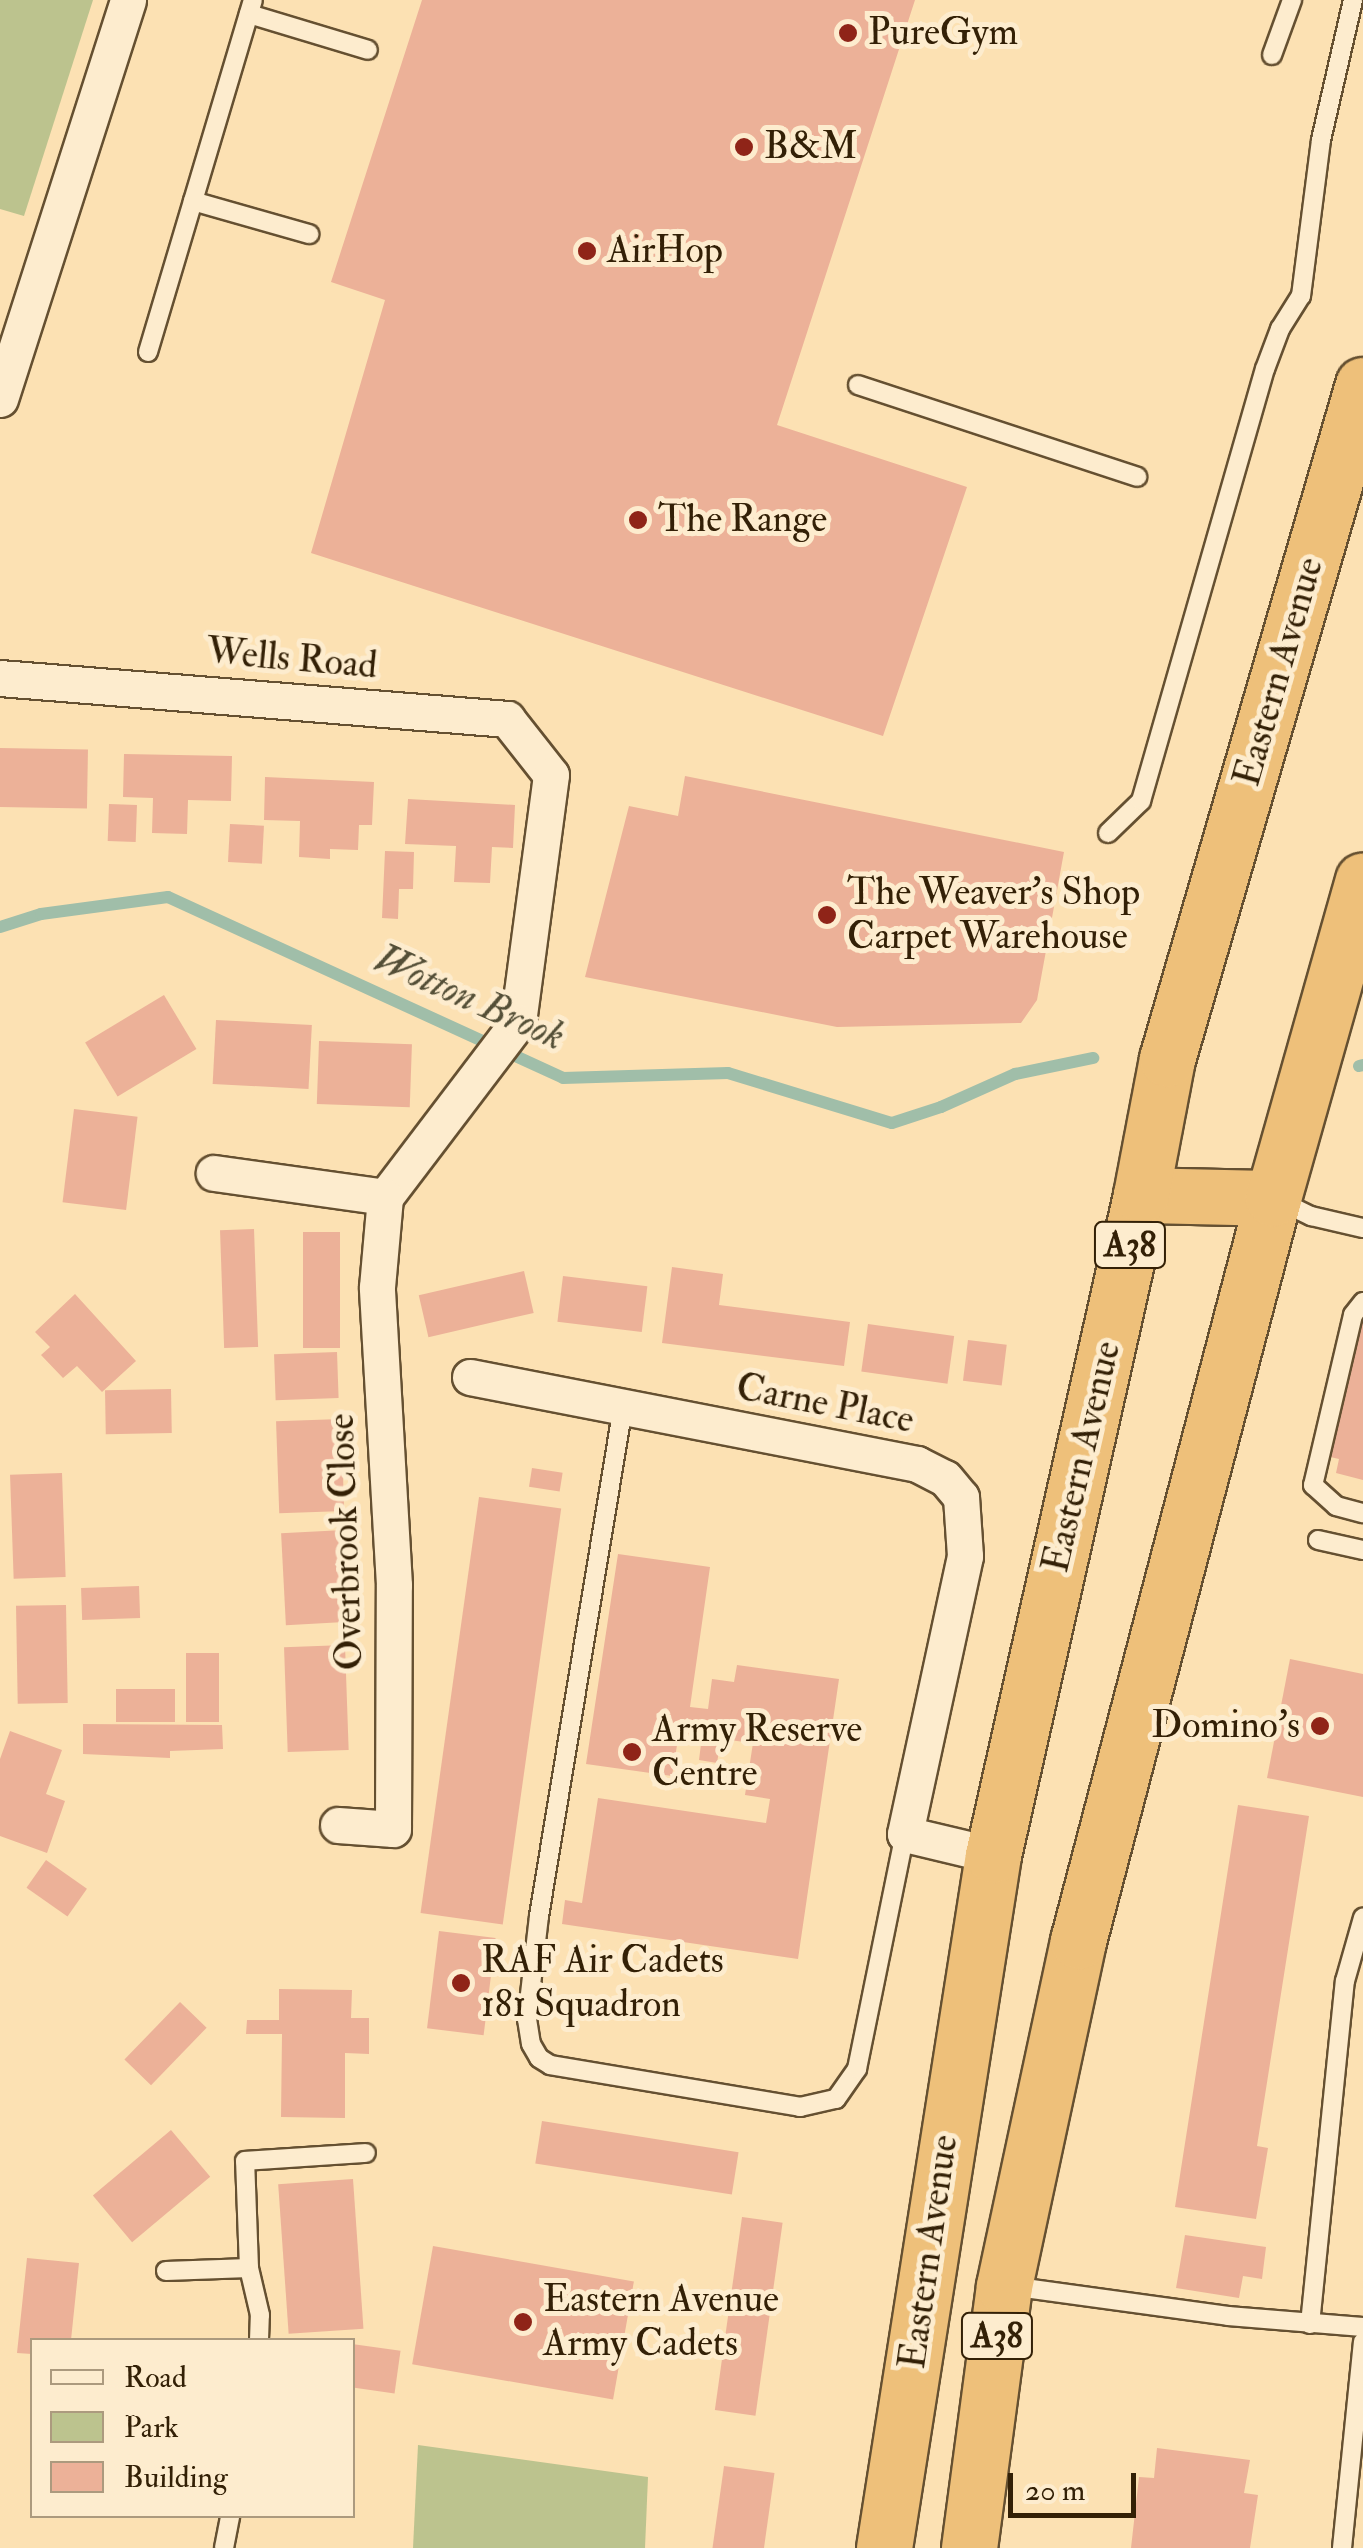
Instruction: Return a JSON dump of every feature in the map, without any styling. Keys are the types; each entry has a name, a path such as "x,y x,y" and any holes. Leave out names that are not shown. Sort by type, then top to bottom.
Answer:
{"highway":[{"name":"Eastern Avenue","path":"884,2548 948,2118 993,1855 1141,1195 1167,1059 1363,385"},
{"name":"Eastern Avenue","path":"969,2548 1004,2286 1078,1941 1273,1198 1363,880"},
{"path":"1141,1195 1273,1198"},
{"name":"A38","path":"910,2387 1004,2286"}],"street":[{"path":"0,399 128,0"},
{"name":"Wells Road","path":"0,678 506,719 552,775 518,1022 385,1197"},
{"path":"214,1173 385,1197"},
{"name":"Overbrook Close","path":"338,1826 393,1829 394,1585 377,1288 385,1197"},
{"name":"Carne Place","path":"470,1378 917,1464 944,1478 961,1497 965,1556 905,1834"},
{"path":"905,1834 993,1855"}],"lane":[{"path":"1272,55 1292,0"},
{"path":"1108,833 1141,801 1265,369 1280,329 1301,296 1321,140 1353,0"},
{"path":"148,352 251,7 368,50"},
{"path":"194,201 310,234"},
{"path":"858,386 1137,476"},
{"path":"1273,1198 1310,1216 1363,1228"},
{"path":"1361,1511 1336,1506 1314,1485 1353,1314 1363,1302"},
{"path":"623,1407 538,1916 528,2019 531,2044 539,2058 550,2065 800,2107 836,2098 857,2070 905,1834"},
{"path":"1318,1540 1363,1550"},
{"path":"1310,2324 1345,1982 1363,1918"},
{"path":"259,2338 260,2315 249,2268 245,2160 366,2153"},
{"path":"166,2271 249,2268"},
{"path":"1004,2286 1310,2324 1363,2326"},
{"path":"1342,2548 1358,2438 1363,2342"},
{"path":"224,2548 230,2518"}],"green space":[{"path":"0,0 93,0 24,216 0,209"},
{"path":"418,2445 648,2477 645,2548 413,2548"}],"building":[{"path":"422,0 915,0 777,425 967,487 883,736 311,553 385,300 331,282"},
{"path":"0,748 88,750 87,809 0,807"},
{"path":"124,754 232,756 231,801 188,800 187,834 152,833 153,798 123,797"},
{"name":"The Weaver's Shop Carpet Warehouse","path":"685,776 1064,852 1037,1000 1021,1023 837,1027 585,977 629,806 678,816"},
{"path":"265,777 374,782 372,825 359,825 358,850 330,849 330,859 299,857 300,821 264,820"},
{"path":"408,799 515,805 513,848 492,847 490,883 454,882 456,846 405,844"},
{"path":"109,804 137,805 136,842 108,841"},
{"path":"230,824 264,826 262,864 228,862"},
{"path":"385,851 414,852 413,889 399,889 398,919 382,918"},
{"path":"164,995 196,1049 118,1096 85,1042"},
{"path":"216,1020 312,1025 309,1089 213,1084"},
{"path":"319,1041 412,1044 410,1107 317,1104"},
{"path":"74,1109 138,1117 126,1210 63,1202"},
{"path":"254,1229 258,1347 224,1348 220,1230"},
{"path":"303,1232 340,1232 340,1348 303,1348"},
{"path":"672,1267 723,1274 719,1305 850,1322 844,1366 662,1343"},
{"path":"524,1271 534,1313 428,1337 419,1295"},
{"path":"563,1276 647,1286 642,1332 557,1322"},
{"path":"75,1294 136,1361 102,1392 77,1366 63,1378 41,1355 50,1347 35,1332"},
{"path":"1359,1319 1363,1320 1363,1480 1336,1473 1339,1459 1326,1456"},
{"path":"868,1324 954,1336 947,1384 861,1372"},
{"path":"968,1340 1007,1345 1002,1385 963,1381"},
{"path":"337,1352 339,1398 276,1400 274,1354"},
{"path":"171,1389 172,1433 106,1434 105,1390"},
{"path":"341,1419 344,1511 279,1513 276,1421"},
{"path":"532,1468 563,1473 560,1492 529,1487"},
{"path":"62,1473 66,1577 14,1579 10,1475"},
{"path":"479,1497 561,1509 503,1924 421,1913"},
{"path":"344,1530 349,1622 286,1625 281,1533"},
{"name":"Army Reserve Centre","path":"618,1554 710,1567 690,1707 708,1709 712,1679 734,1682 737,1665 839,1679 798,1959 562,1924 565,1900 582,1903 598,1798 766,1823 770,1799 745,1795 753,1743 721,1739 717,1763 699,1760 702,1736 679,1733 672,1776 586,1764"},
{"path":"139,1586 140,1618 82,1620 81,1588"},
{"path":"66,1605 68,1703 18,1704 16,1606"},
{"path":"345,1645 349,1750 288,1752 284,1647"},
{"path":"186,1653 219,1653 219,1722 186,1722"},
{"name":"Domino's","path":"1290,1659 1363,1674 1363,1797 1267,1778"},
{"path":"116,1689 175,1689 175,1722 116,1722"},
{"path":"83,1724 222,1725 223,1749 170,1751 170,1758 83,1754"},
{"path":"10,1731 62,1750 46,1794 65,1801 47,1853 0,1836 0,1759"},
{"path":"1238,1805 1309,1816 1257,2146 1268,2148 1256,2219 1175,2207"},
{"path":"46,1860 87,1889 67,1917 26,1888"},
{"name":"RAF Air Cadets 181 Squadron","path":"439,1931 496,1938 484,2035 427,2028"},
{"path":"279,1989 352,1990 351,2018 369,2018 369,2054 345,2053 345,2118 281,2117 282,2034 246,2034 247,2020 279,2020"},
{"path":"180,2002 207,2028 151,2085 124,2060"},
{"path":"542,2121 739,2152 732,2195 535,2163"},
{"path":"171,2130 210,2177 132,2242 93,2196"},
{"path":"353,2179 363,2329 289,2334 278,2184"},
{"path":"742,2217 783,2223 755,2416 715,2410"},
{"path":"1185,2235 1266,2247 1262,2279 1243,2276 1239,2298 1176,2288"},
{"name":"Eastern Avenue Army Cadets","path":"433,2246 634,2281 613,2400 412,2364"},
{"path":"27,2258 79,2263 71,2338 30,2338 30,2354 17,2353"},
{"path":"355,2344 401,2351 395,2393 355,2388"},
{"path":"1157,2448 1250,2460 1244,2493 1258,2495 1250,2548 1131,2548 1139,2477 1154,2478"},
{"path":"724,2466 775,2473 764,2548 712,2548"}],"waterway":[{"name":"Wotton Brook","path":"0,927 41,914 168,897 563,1078 728,1073 892,1123 941,1107 1015,1074 1093,1058"},
{"name":"Wotton Brook","path":"1359,1066 1363,1065"}],"place":[{"name":"PureGym","path":"848,33"},
{"name":"B&M","path":"744,147"},
{"name":"AirHop","path":"587,251"},
{"name":"The Range","path":"638,520"},
{"name":"The Weaver's Shop Carpet Warehouse","path":"827,915"},
{"name":"Domino's","path":"1320,1726"},
{"name":"Army Reserve Centre","path":"632,1752"},
{"name":"RAF Air Cadets 181 Squadron","path":"461,1983"},
{"name":"Eastern Avenue Army Cadets","path":"523,2322"}]}
